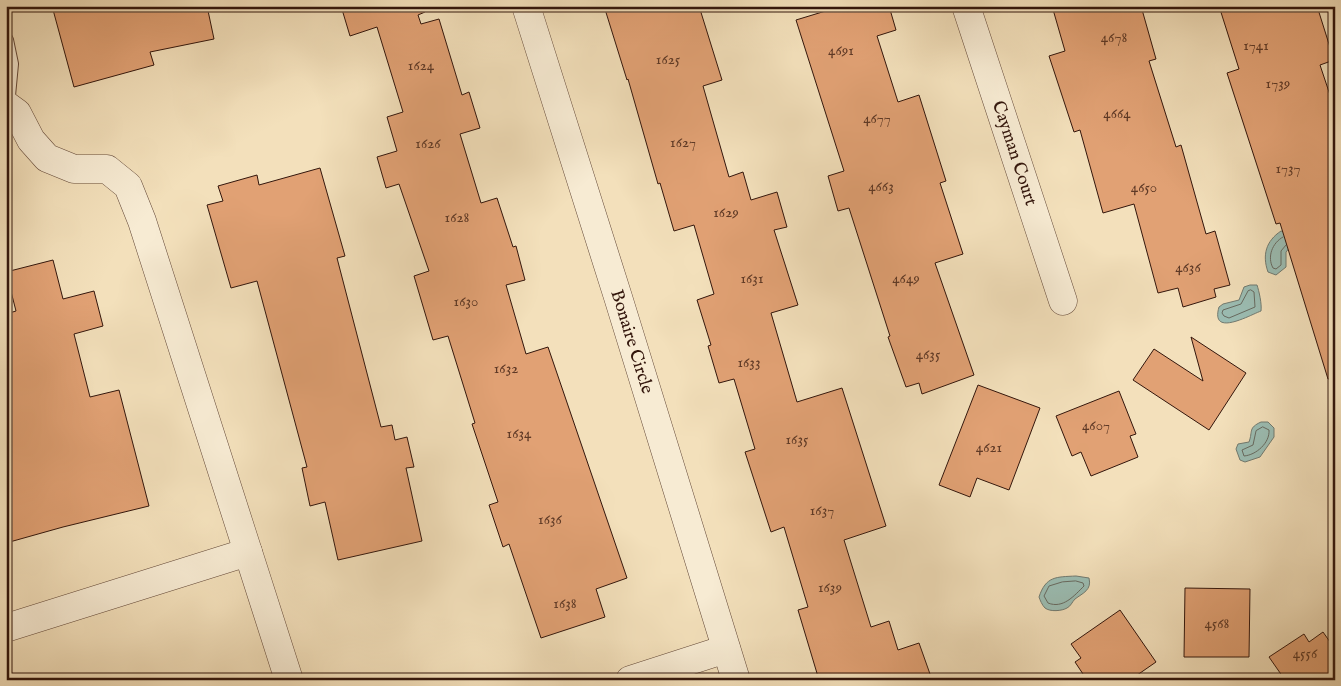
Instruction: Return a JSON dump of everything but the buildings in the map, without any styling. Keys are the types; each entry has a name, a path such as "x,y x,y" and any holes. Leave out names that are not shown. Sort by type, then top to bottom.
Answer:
{"street":[{"name":"Bonaire Circle","path":"526,6 736,680"},
{"name":"Cayman Court","path":"966,6 1063,301"},
{"path":"7,105 17,113 31,140 47,158 74,169 107,169 128,186 145,231 289,680"},
{"path":"6,628 248,552"},
{"path":"630,680 726,649"}],"lane":[{"path":"6,40 11,64 7,105"}],"water":[{"path":"1281,231 1290,233 1291,246 1286,252 1286,267 1276,275 1268,272 1265,260 1269,244"},
{"path":"1257,285 1261,301 1261,311 1241,320 1225,323 1220,321 1218,316 1219,307 1223,304 1239,300 1244,287"},
{"path":"1261,422 1268,422 1274,428 1274,437 1260,457 1245,462 1240,460 1236,449 1238,444 1249,442 1253,428"},
{"path":"1076,576 1089,578 1090,582 1086,591 1065,609 1053,611 1045,608 1039,597 1045,585 1053,579"}]}
